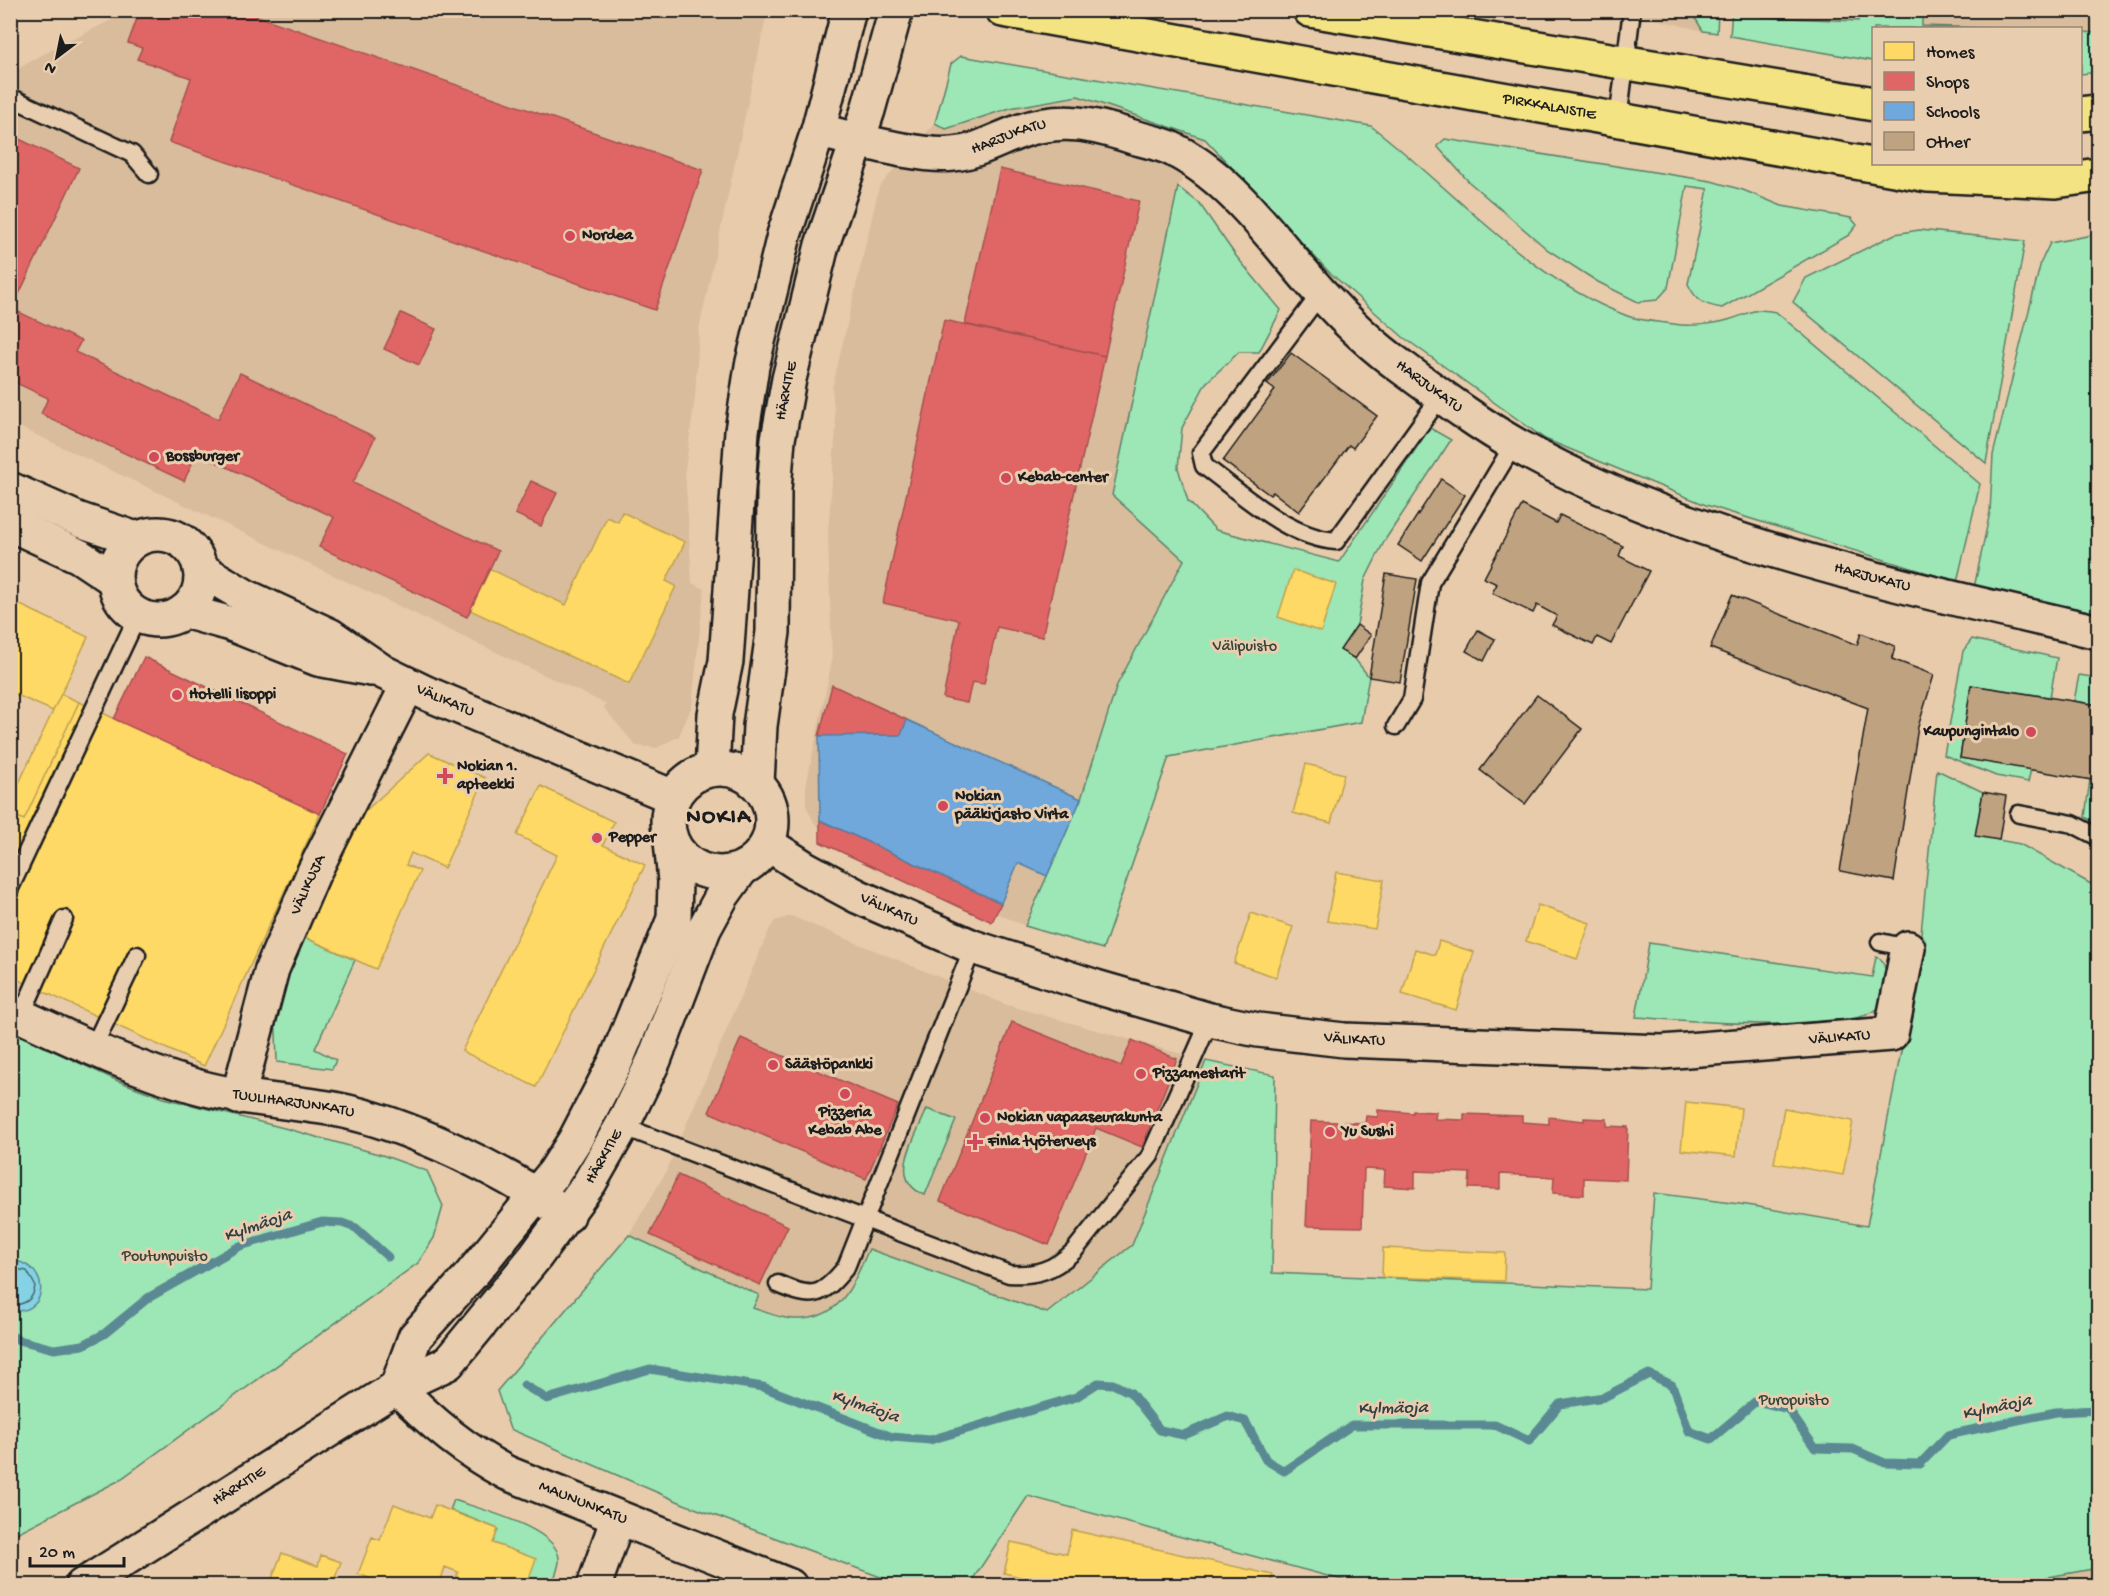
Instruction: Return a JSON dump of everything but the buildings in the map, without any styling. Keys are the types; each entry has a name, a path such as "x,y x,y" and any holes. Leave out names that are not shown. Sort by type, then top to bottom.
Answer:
{"main road":[{"name":"PIRKKALAISTIE","path":"1003,10 1928,175 2056,181 2098,176"},
{"path":"1310,10 1627,65 1872,104"},
{"path":"2082,114 2098,112"}],"street":[{"path":"712,769 715,714 726,661 742,431 752,366 784,235 818,131 849,10"},
{"name":"HÄRKITIE","path":"757,783 760,726 773,632 774,490 778,439 789,379 822,245 856,139 868,110 896,10"},
{"name":"HARJUKATU","path":"818,131 926,153 952,154 980,148 1022,130 1055,123 1089,123 1166,147 1219,182 1259,222 1321,293 1378,350 1441,396 1514,444 1635,502 1733,537 1862,574 2098,632"},
{"path":"10,489 80,520 136,539"},
{"path":"10,524 79,556 115,580"},
{"path":"152,534 168,534 183,541 194,553 200,569 201,584 195,599 184,611 170,618 153,620 138,615 127,606 119,594 115,580 117,564 124,550 136,539 152,534"},
{"name":"VÄLIKATU","path":"200,569 245,596 331,636 396,678 540,744 673,797"},
{"name":"VÄLIKATU","path":"184,611 231,624 318,659 396,678"},
{"name":"VÄLIKUJA","path":"238,1098 272,969 396,678"},
{"path":"712,769 728,769 743,773 757,783 772,811 772,828 768,844 757,859 740,871 711,873 694,867 681,856 671,842 668,818 673,797 683,783 697,773 712,769"},
{"name":"HÄRKITIE","path":"397,1386 415,1336 471,1275 537,1194 575,1140 616,1061 651,981 674,919 675,881 671,842"},
{"name":"VÄLIKATU","path":"768,844 805,868 857,896 973,947 1096,987 1210,1020 1257,1030 1344,1040 1662,1052 1891,1034 1894,945"},
{"name":"HÄRKITIE","path":"82,1586 397,1386 448,1363 568,1215 622,1126 654,1060 704,929 722,896 740,871"},
{"name":"TUULIHARJUNKATU","path":"16,1014 149,1072 238,1098 335,1109 403,1130 503,1174 568,1215"},
{"name":"MAUNUNKATU","path":"397,1386 440,1430 474,1455 518,1478 790,1586"},
{"path":"594,1586 618,1518"}],"lane":[{"path":"1618,120 1627,65 1632,10"},
{"path":"10,97 132,154 150,174"},
{"path":"1321,293 1201,453 1204,466 1286,526 1324,540 1336,541 1441,396"},
{"path":"1396,726 1412,699 1430,583 1514,444"},
{"path":"10,888 138,615"},
{"path":"2019,814 2073,824 2098,837"},
{"path":"16,1014 64,919"},
{"path":"778,1284 803,1295 817,1293 832,1285 846,1267 973,947"},
{"path":"93,1048 137,954"},
{"path":"622,1126 1009,1274 1036,1274 1061,1263 1074,1251 1150,1156 1210,1020"}],"shaded area":[{"path":"740,10 766,18 699,330 695,397 685,470 692,583 704,589 692,706 679,736 657,748 636,746 604,708 606,704 11,423 10,74 36,58 129,11"},
{"path":"1623,11 1691,11 1703,31"},
{"path":"1763,11 1859,11 1859,21 1762,17"},
{"path":"1922,11 2098,11 2098,33 2082,32 2082,27 1922,26"},
{"path":"1078,96 1205,139 1178,187 1112,494 1184,560 1117,685 1081,799 1025,926 845,844 815,824 806,806 806,786 832,661 828,534 836,427 832,389 879,187 935,123 946,129 1010,108"},
{"path":"791,916 1007,1005 1206,1061 1132,1245 1047,1313 870,1249 840,1305 824,1315 793,1319 753,1308 759,1295 629,1235 666,1172 770,928 775,921"},
{"path":"2098,1568 2098,1585 1977,1586 2037,1579"}],"green space":[{"path":"1732,10 1763,11 1763,17 1858,21 1859,11 1922,11 1922,26 1956,27 1872,27 1872,61 1730,36"},
{"path":"1691,11 1718,11 1717,33 1703,31"},
{"path":"2082,32 2098,33 2098,72 2082,74"},
{"path":"961,56 1371,126 1523,255 1589,299 1631,317 1680,325 1716,323 1756,311 1776,312 1980,484 1957,582 1706,505 1545,439 1403,337 1328,271 1205,139 1078,96 1010,108 946,129 935,123 951,64"},
{"path":"1445,139 1711,181 1743,190 1782,206 1851,218 1857,225 1849,235 1722,308 1716,307 1705,304 1694,294 1688,284 1708,189 1687,186 1668,288 1657,300 1638,302 1598,282 1548,250 1469,182 1437,146"},
{"name":"Välipuisto","path":"1178,187 1199,203 1236,256 1281,310 1259,352 1239,352 1206,383 1182,428 1178,468 1188,501 1216,530 1339,562 1430,428 1451,440 1385,540 1365,580 1357,625 1341,650 1355,659 1369,677 1361,722 1169,757 1103,949 1025,926 1081,799 1117,685 1184,560 1112,495"},
{"path":"1919,230 2025,241 1986,463 1793,302 1806,278 1895,234"},
{"path":"2098,234 2098,613 1974,588 1990,512 1993,455 2041,262 2050,243"},
{"path":"1972,639 2057,658 2050,697 1971,685 1960,758 2031,769 2028,782 1996,776 1944,755 1963,651"},
{"path":"2079,675 2098,678 2098,705 2074,701"},
{"name":"Puropuisto","path":"1937,770 1983,792 1976,836 2020,844 2098,888 2098,1568 2037,1579 1977,1586 1361,1585 1028,1496 969,1585 902,1585 684,1504 510,1429 497,1391 629,1235 759,1295 753,1308 784,1318 810,1318 824,1314 834,1307 850,1287 869,1249 1047,1313 1132,1245 1206,1061 1275,1075 1272,1273 1647,1289 1654,1193 1747,1205 1867,1226 1918,964"},
{"path":"2090,779 2098,781 2098,824 2085,817"},
{"path":"304,937 355,960 315,1049 336,1060 332,1069 277,1062 275,1006"},
{"path":"1649,943 1872,977 1876,957 1881,959 1886,971 1887,991 1882,1004 1877,1009 1860,1017 1833,1022 1761,1024 1636,1017"},
{"name":"Poutunpuisto","path":"11,1031 118,1081 164,1098 382,1155 427,1171 443,1206 434,1238 418,1263 118,1481 11,1536"},
{"path":"927,1109 956,1120 925,1195 913,1188 907,1179 906,1169 911,1145"},
{"path":"454,1500 516,1521 546,1538 555,1548 559,1559 552,1585 526,1585 535,1559 493,1543 498,1529 450,1510"}],"water":[{"path":"20,1262 37,1276 40,1293 37,1301 31,1307 11,1310 11,1263"}],"waterway":[{"name":"Kylmäoja","path":"10,1335 19,1340 54,1349 83,1345 104,1334 148,1298 240,1246 322,1222 342,1223 356,1228 388,1257"},
{"name":"Kylmäoja","path":"524,1385 547,1399 650,1369 763,1387 892,1437 930,1440 1076,1397 1098,1383 1113,1384 1131,1393 1160,1430 1184,1435 1228,1416 1245,1421 1266,1460 1284,1471 1352,1425 1495,1425 1529,1441 1560,1404 1604,1397 1649,1374 1672,1385 1689,1431 1711,1439 1756,1401 1788,1409 1815,1448 1853,1449 1885,1463 1920,1464 1948,1435 2056,1412 2098,1410"}],"place":[{"name":"Nordea","path":"570,236"},
{"name":"Bossburger","path":"154,457"},
{"name":"Kebab-center","path":"1006,478"},
{"name":"Hotelli Iisoppi","path":"177,695"},
{"name":"Kaupungintalo","path":"2031,732"},
{"name":"Nokian 1. apteekki","path":"445,776"},
{"name":"Nokian pääkirjasto Virta","path":"943,806"},
{"name":"Pepper","path":"597,838"},
{"name":"Säästöpankki","path":"773,1065"},
{"name":"Pizzamestarit","path":"1141,1074"},
{"name":"Pizzeria Kebab Abe","path":"845,1094"},
{"name":"Nokian vapaaseurakunta","path":"985,1118"},
{"name":"Yu Sushi","path":"1330,1132"},
{"name":"Finla työterveys","path":"975,1142"}],"district":[{"name":"NOKIA","path":"719,818"}]}
